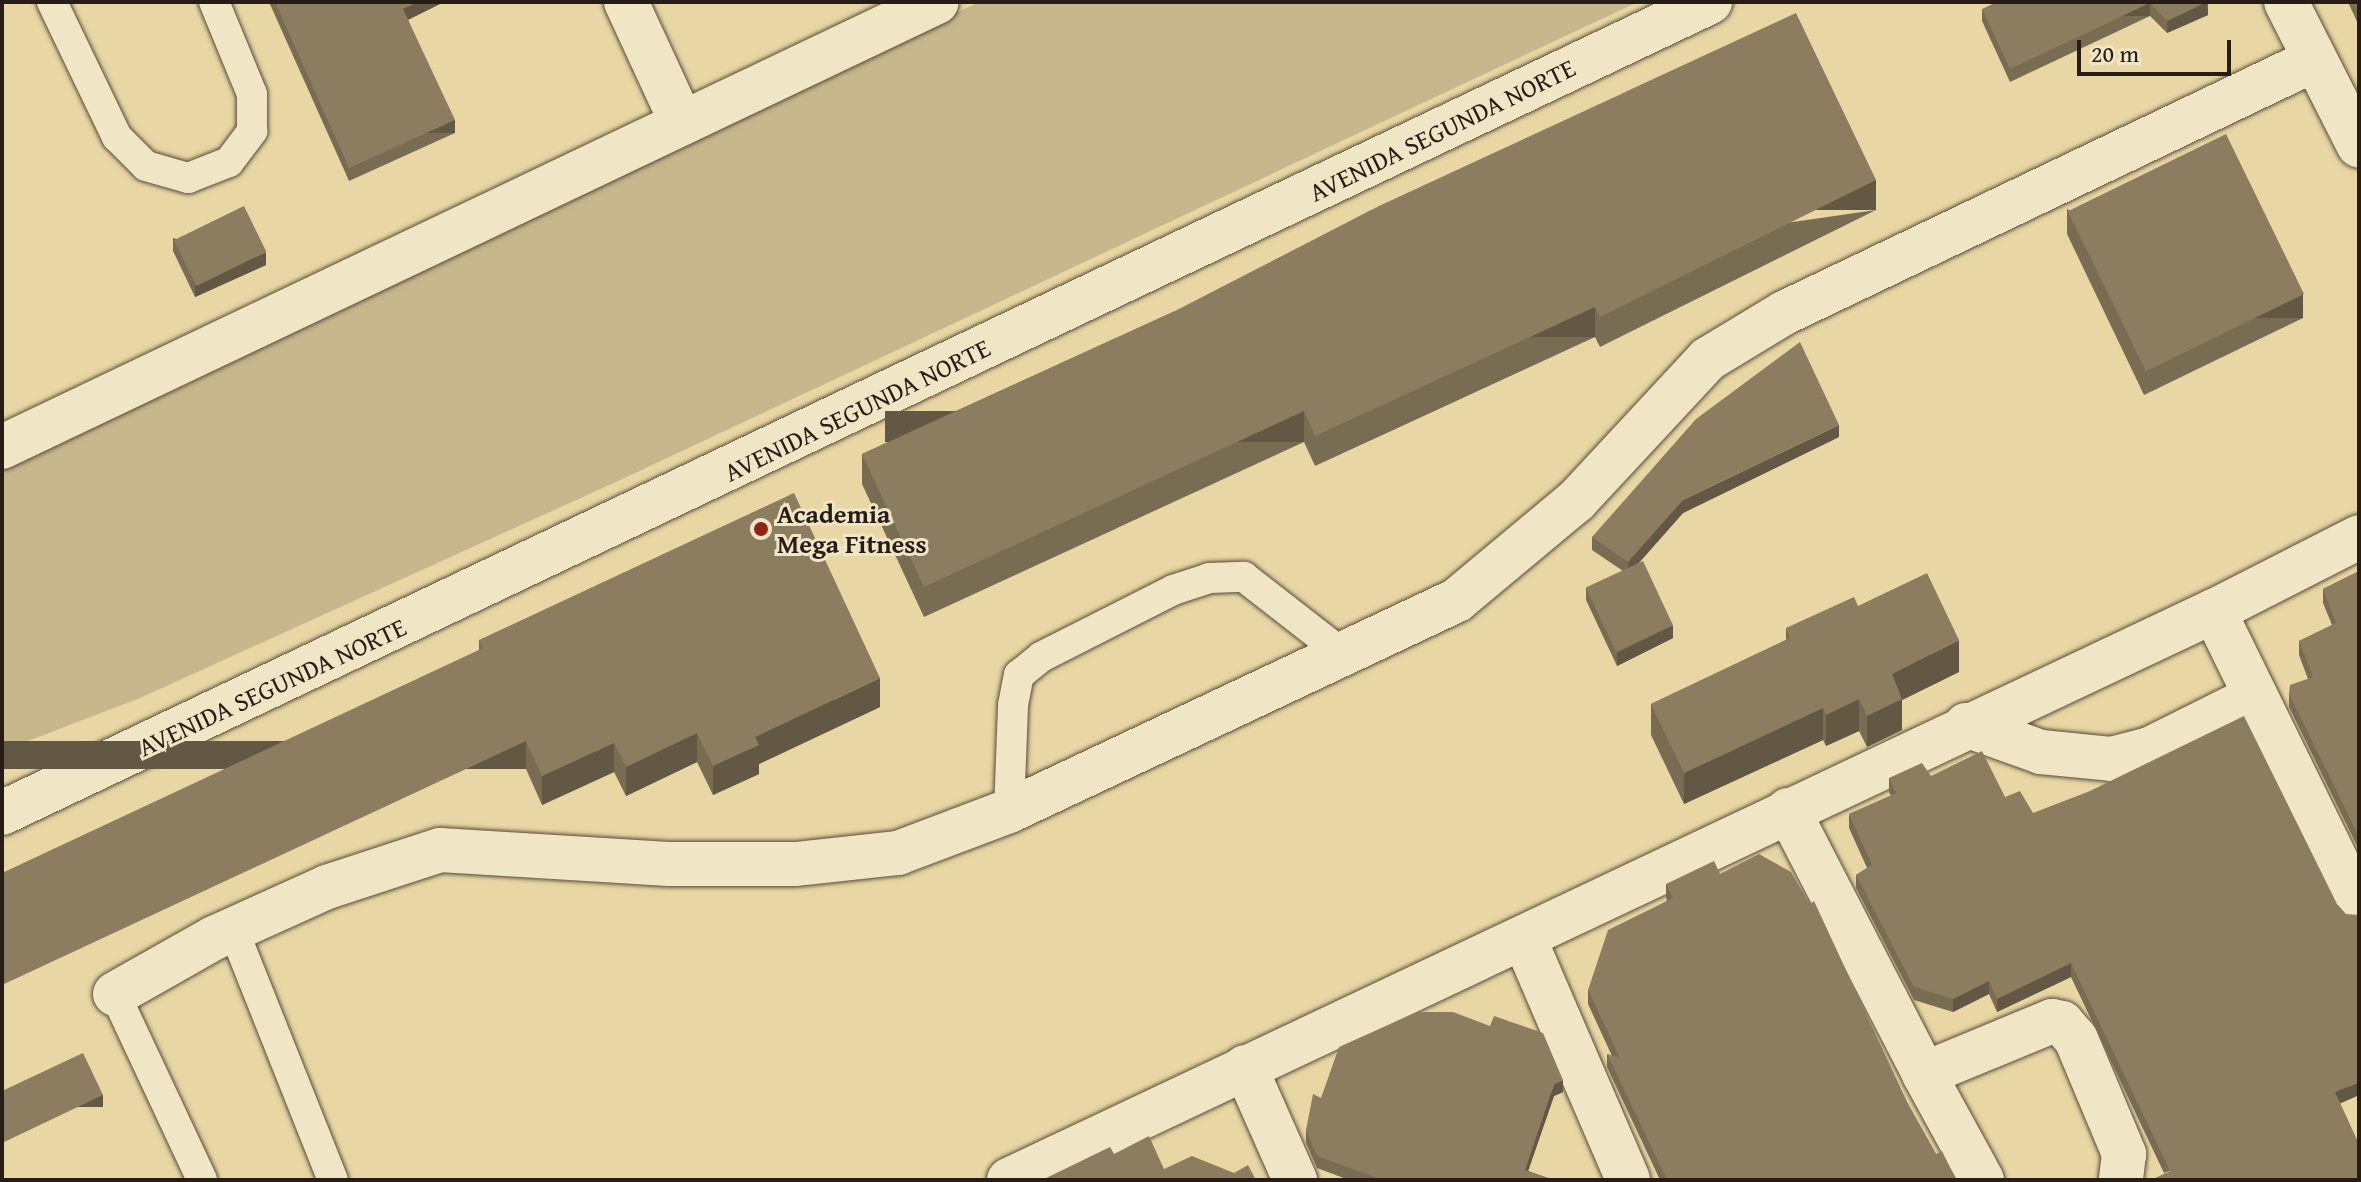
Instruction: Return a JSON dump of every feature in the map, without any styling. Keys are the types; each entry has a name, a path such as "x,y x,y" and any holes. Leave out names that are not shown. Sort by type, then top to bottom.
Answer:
{"street":[{"path":"626,2 682,123"},
{"path":"4,444 937,2"},
{"name":"AVENIDA SEGUNDA NORTE","path":"2,813 1710,2"},
{"path":"2286,2 2359,146"},
{"path":"115,994 233,929 386,864 440,850 669,864 796,864 898,853 1009,811 1457,600 1509,561 1576,501 1708,359 1784,313 2314,60"},
{"path":"1009,1180 1524,938 1966,725 2214,611 2359,537"},
{"path":"2214,611 2359,907"},
{"path":"1966,725 2041,752 2111,759 2150,749 2254,697"},
{"path":"1788,810 1982,1180"},
{"path":"1524,938 1628,1180"},
{"path":"1924,1074 2033,1028 2062,1023 2076,1039 2124,1154 2121,1180"},
{"path":"1245,1067 1295,1180"}],"lane":[{"path":"52,2 117,137 146,166 188,178 229,162 252,131 252,94 214,2"},
{"path":"1009,811 1013,705 1019,675 1041,657 1173,590 1209,578 1244,577 1343,654"},
{"path":"233,929 333,1180"},
{"path":"115,994 202,1180"}],"shaded area":[{"path":"979,2 1638,2 616,482 140,698 2,751 2,469"}],"building":[{"path":"275,2 418,2 403,9 455,120 349,168"},
{"path":"1997,2 2207,2 2167,21 2150,3 2010,69 1982,9"},
{"path":"1796,13 1876,180 1600,317 1595,307 1315,436 1304,411 924,587 862,454 1175,311 1379,206"},
{"path":"2226,134 2304,294 2146,371 2068,211"},
{"path":"244,206 266,252 196,286 174,240"},
{"path":"1800,342 1839,425 1683,500 1628,562 1592,537 1696,419"},
{"path":"794,493 880,678 755,737 759,745 713,766 697,733 626,767 614,743 542,776 526,741 2,985 2,873 483,648 479,640"},
{"path":"1643,561 1673,625 1616,652 1586,588"},
{"path":"2359,571 2359,837 2289,694 2290,685 2313,677 2299,641 2336,623 2323,589"},
{"path":"1927,573 1959,640 1892,674 1902,699 1867,716 1859,699 1826,715 1823,708 1684,773 1651,704 1790,638 1786,628 1854,597 1858,606"},
{"path":"2244,716 2337,904 2346,914 2359,915 2359,1082 2335,1092 2359,1144 2359,1180 2151,1180 2170,1171 2071,963 1997,999 1989,981 1953,999 1914,987 1856,875 1872,865 1849,814 1896,793 1889,778 1922,763 1931,776 1982,751 2005,797 2020,791 2033,813 2090,791"},
{"path":"1759,854 1791,872 1810,904 1814,901 1908,1104 1936,1154 1942,1151 1956,1180 1667,1180 1607,1054 1620,1058 1588,990 1608,930 1673,898 1666,884 1714,861 1720,874"},
{"path":"1417,1012 1453,1012 1490,1026 1494,1016 1543,1033 1563,1080 1554,1084 1525,1170 1554,1180 1383,1180 1317,1156 1306,1130 1313,1094 1321,1098 1339,1047"},
{"path":"83,1053 103,1095 2,1143 2,1091"},
{"path":"1149,1136 1164,1169 1192,1156 1234,1173 1248,1165 1256,1180 1042,1180 1110,1147 1114,1154"}],"place":[{"name":"Academia Mega Fitness","path":"761,529"}]}
